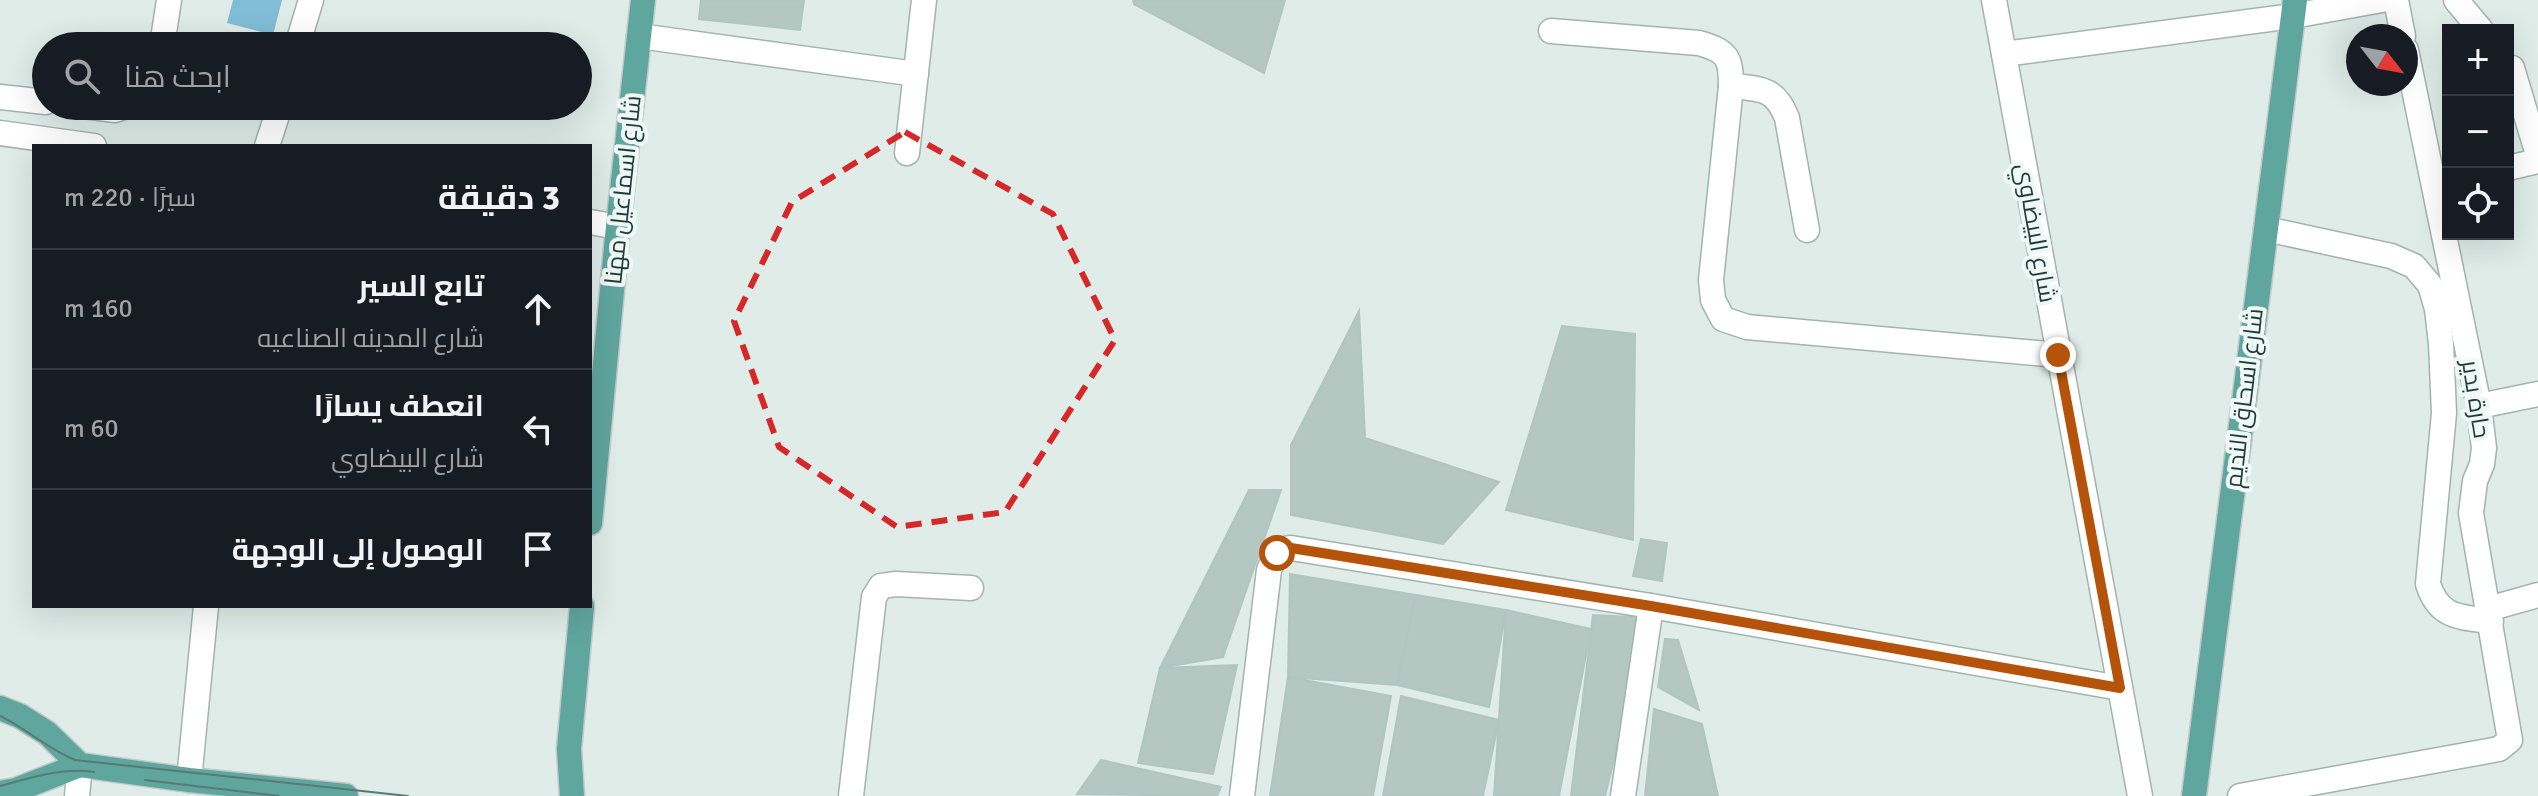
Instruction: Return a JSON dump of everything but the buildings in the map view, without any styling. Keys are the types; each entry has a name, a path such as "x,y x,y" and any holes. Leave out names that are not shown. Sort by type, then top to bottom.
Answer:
{"main road":[{"name":"شارع اسماعيل مهنا","path":"592,502 643,0"},
{"name":"شارع اسحاق النديم","path":"2194,796 2294,8"},
{"path":"572,796 569,749 582,608"},
{"path":"0,708 47,733 80,765"},
{"path":"0,793 16,790 80,765 346,796"}],"street":[{"path":"164,32 169,0"},
{"path":"301,32 311,0"},
{"path":"907,153 924,0"},
{"name":"شارع البيضاوي","path":"1994,0 2140,796"},
{"path":"2004,54 2294,8 2382,0"},
{"path":"2396,0 2401,24"},
{"path":"2456,0 2476,24"},
{"path":"1551,31 1699,43 1719,49 1731,66 1711,280 1713,300 1723,319 1747,327 2058,355"},
{"path":"639,36 916,74"},
{"path":"2514,70 2538,98"},
{"path":"2514,78 2538,158 2514,166"},
{"path":"1731,86 1765,90 1782,105 1807,230"},
{"name":"حارة بدير","path":"2361,786 2505,746 2511,732 2471,513 2484,448 2479,406 2441,186 2418,96"},
{"path":"0,97 32,100"},
{"path":"268,144 275,120"},
{"path":"0,133 80,144"},
{"path":"592,222 618,227"},
{"path":"2266,229 2391,256 2414,266 2430,285 2437,309 2441,344 2444,413 2428,584 2433,600 2446,612 2462,617 2490,615 2538,595"},
{"path":"2479,406 2538,394"},
{"path":"1242,796 1269,570 1277,553 1291,548 1651,606 2120,688"},
{"path":"851,796 874,597 881,586 896,584 971,588"},
{"path":"1623,796 1651,606"},
{"path":"189,780 206,608"},
{"path":"77,796 80,765"},
{"path":"2240,796 2361,786"}],"highlighted area":[{"path":"905,132 1053,214 1115,340 1005,512 897,527 779,447 734,321 792,202"}],"water":[{"path":"233,0 282,0 274,32 227,23"}],"tram line":[{"path":"0,716 75,760 408,796"},
{"path":"0,786 58,772 94,772"},
{"path":"145,780 279,796"}],"route":[{"path":"1277,553 1291,548 1651,606 2120,688 2058,355"}]}
